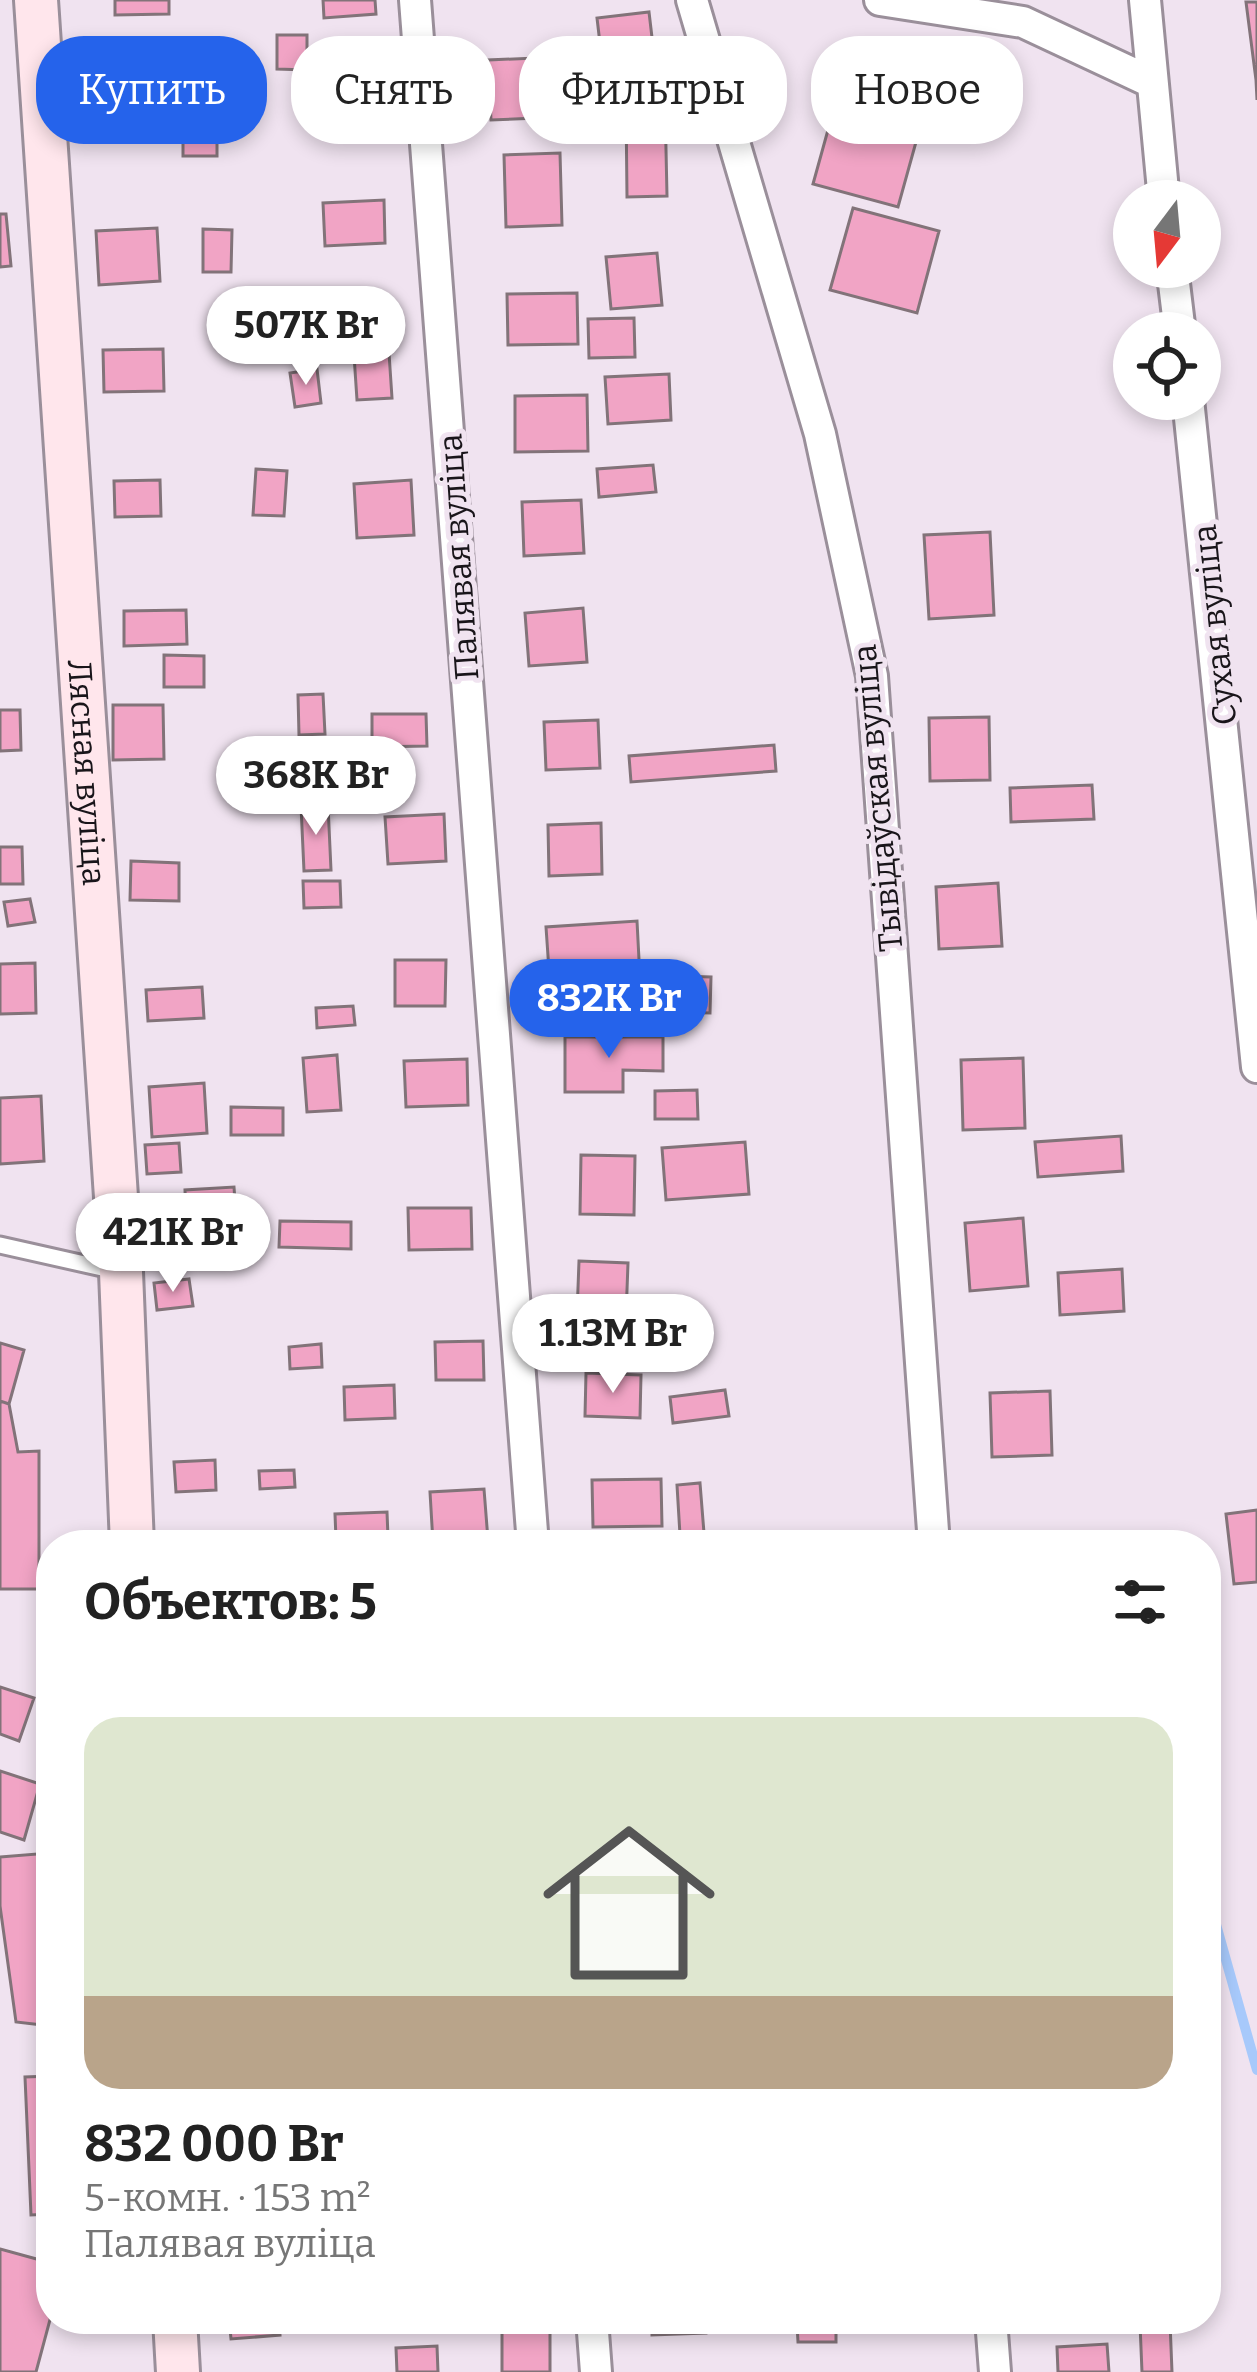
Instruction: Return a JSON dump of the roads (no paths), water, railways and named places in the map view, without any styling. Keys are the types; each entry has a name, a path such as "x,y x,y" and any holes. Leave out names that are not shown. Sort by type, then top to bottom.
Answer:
{"main road":[{"name":"Лясная вуліца","path":"36,0 121,1273 131,1530"},
{"path":"176,2334 178,2372"}],"street":[{"name":"Палявая вуліца","path":"415,0 532,1530"},
{"name":"Тывідаўская вуліца","path":"692,0 820,434 872,676 933,1530"},
{"path":"880,0 1023,22 1149,81"},
{"path":"1145,0 1161,180"},
{"name":"Сухая вуліца","path":"1190,420 1257,1067"},
{"path":"593,2334 596,2372"},
{"path":"992,2334 995,2372"}],"lane":[{"path":"0,1245 121,1273"}],"waterway":[{"path":"1221,1942 1257,2070"}]}
